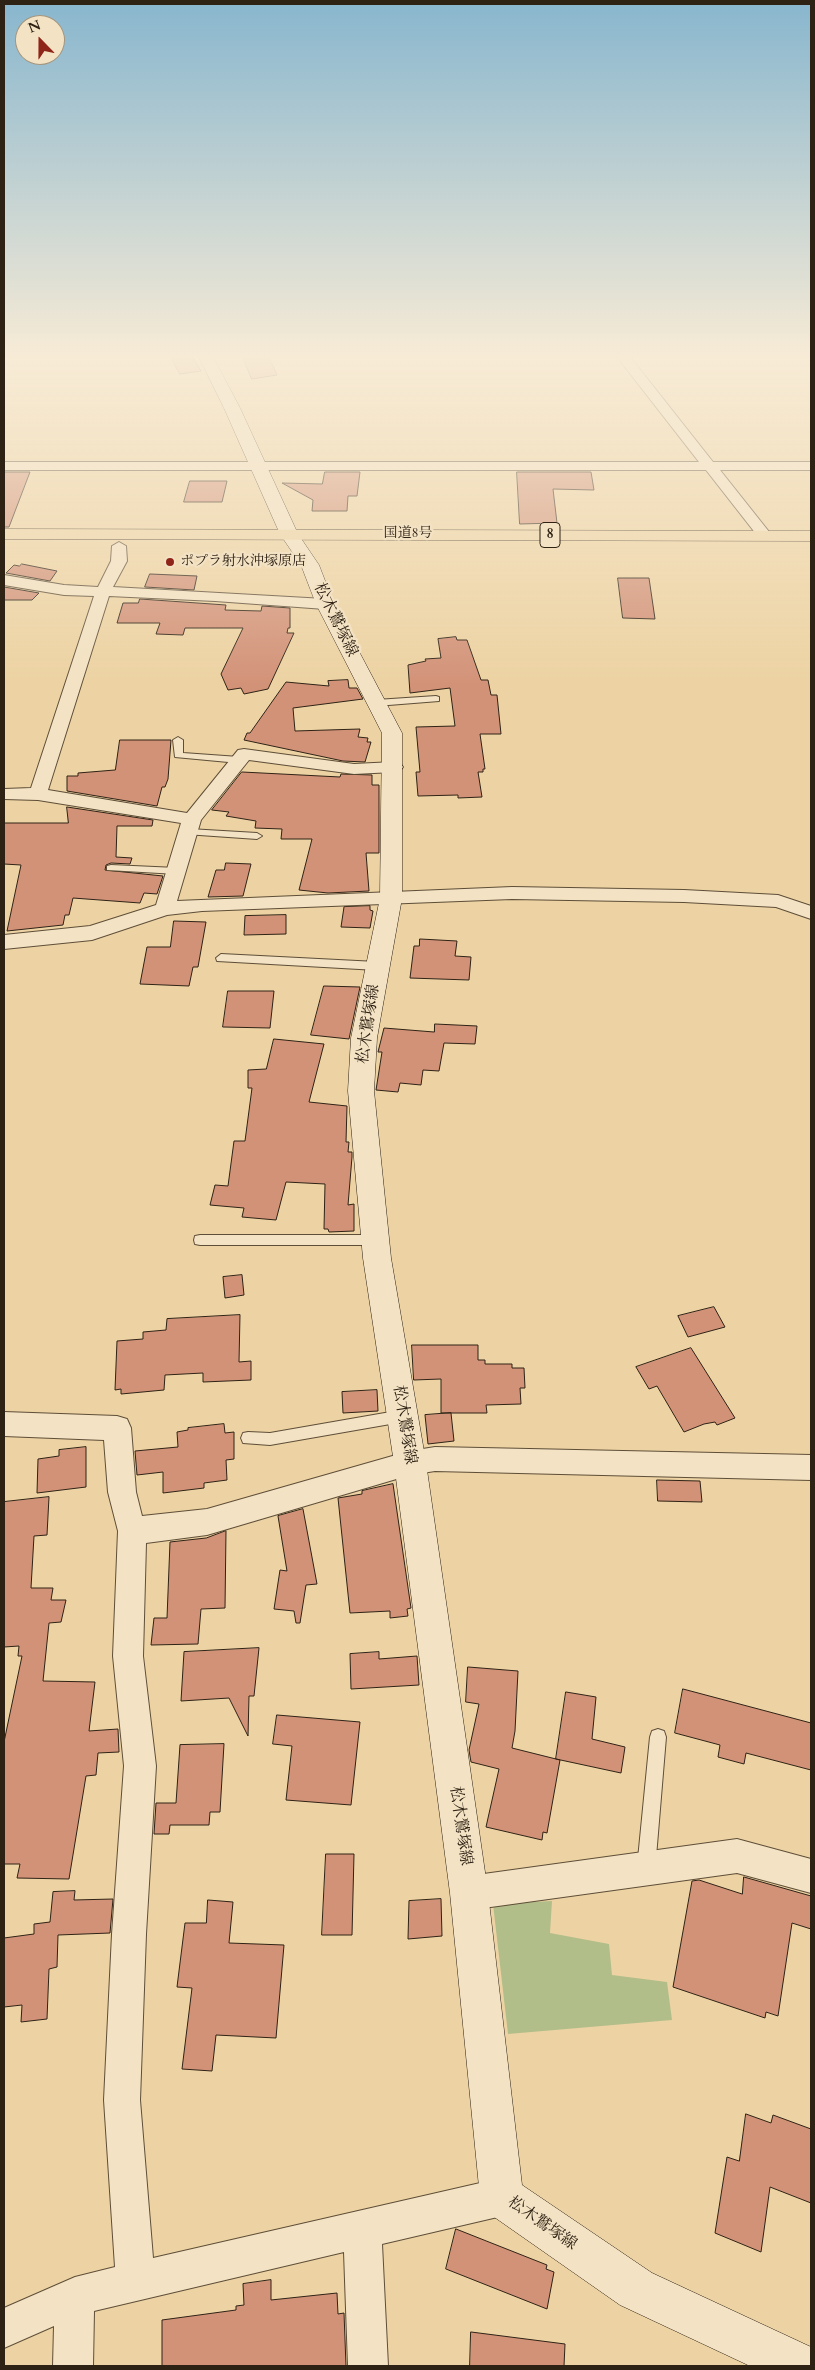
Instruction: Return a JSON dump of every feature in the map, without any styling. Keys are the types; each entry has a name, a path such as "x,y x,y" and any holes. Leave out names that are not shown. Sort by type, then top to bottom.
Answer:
{"highway":[{"name":"国道8号","path":"4,534 811,548"},
{"name":"国道8号","path":"4,546 119,546 293,540 811,536"}],"main road":[{"name":"松木鷲塚線","path":"259,466 293,540 310,566 325,604 392,733 394,767 391,898 364,1038 361,1091 376,1240 410,1463 469,1894 502,2197 636,2289 801,2366"}],"street":[{"path":"706,464 765,536"},
{"path":"4,466 811,466"},
{"path":"38,794 103,592 119,561 119,546"},
{"path":"4,580 64,590 215,596 325,604"},
{"path":"164,909 191,826 244,754 354,769 394,767"},
{"path":"4,794 38,794 191,826"},
{"path":"4,942 92,933 164,909 202,905 512,893 684,896 778,901 811,913"},
{"path":"4,1424 116,1428 122,1492 132,1531 128,1656 140,1766 128,1934 122,2100 135,2280"},
{"path":"132,1531 207,1522 410,1463 435,1459 811,1467"},
{"path":"469,1894 737,1856 811,1876"},
{"path":"4,2328 75,2297 135,2280 502,2197"},
{"path":"362,2230 368,2366"},
{"path":"73,2366 75,2297"}],"lane":[{"path":"376,703 436,699"},
{"path":"178,740 178,755 240,760"},
{"path":"191,826 257,836"},
{"path":"111,868 177,871"},
{"path":"221,958 377,966"},
{"path":"200,1240 376,1240"},
{"path":"248,1438 270,1438 402,1416"},
{"path":"646,1869 658,1738"}],"green space":[{"path":"552,1901 550,1933 609,1944 612,1975 667,1982 672,2020 508,2034 493,1904"}],"building":[{"path":"4,472 30,472 9,527 4,527"},
{"path":"325,472 360,472 357,496 348,496 347,511 312,511 313,500 282,483 322,484"},
{"path":"517,472 591,472 594,490 553,489 557,523 520,524"},
{"path":"190,481 227,481 222,502 184,502"},
{"path":"22,564 57,571 50,581 6,573 14,565 19,566"},
{"path":"150,574 197,576 194,590 145,587"},
{"path":"618,578 649,578 655,619 623,618"},
{"path":"4,587 39,593 32,600 4,600"},
{"path":"140,599 226,605 225,610 261,611 262,606 290,608 290,628 288,628 287,633 294,633 268,689 244,694 241,688 228,690 221,674 243,628 185,628 183,635 156,634 160,623 117,623 123,603 138,603"},
{"path":"456,637 457,640 467,640 481,680 488,680 491,695 497,695 501,734 480,734 485,769 483,769 483,772 478,772 482,797 458,798 458,795 418,796 416,772 420,772 416,727 455,726 450,688 410,693 408,665 426,661 425,659 441,658 438,639"},
{"path":"348,680 349,688 357,688 363,699 293,708 295,731 360,729 358,737 368,738 367,742 371,742 365,762 343,761 244,740 247,733 250,733 286,682 329,686 328,681"},
{"path":"120,740 171,740 168,779 165,787 162,787 157,806 67,791 67,776 78,776 78,773 115,770"},
{"path":"242,772 340,777 341,774 372,775 372,785 379,785 379,853 366,853 369,891 328,893 299,890 312,839 281,839 282,829 255,828 256,821 226,816 229,812 212,810"},
{"path":"67,807 153,820 152,826 117,826 116,857 132,858 130,864 111,863 106,865 105,870 163,876 157,894 144,893 140,903 73,898 69,915 65,915 63,925 7,931 21,865 4,864 4,823 68,823"},
{"path":"226,863 251,864 243,896 208,897 216,870 224,870"},
{"path":"370,906 370,910 373,911 370,928 341,927 344,907"},
{"path":"286,915 286,934 244,935 245,916"},
{"path":"174,921 206,922 198,967 193,967 189,986 140,984 147,947 170,947"},
{"path":"420,939 457,941 455,956 471,957 469,980 410,978 414,946 419,946"},
{"path":"324,986 360,987 349,1039 311,1035"},
{"path":"228,991 274,991 270,1028 223,1027"},
{"path":"435,1024 477,1026 475,1044 444,1043 439,1071 423,1070 421,1085 400,1083 398,1092 376,1090 382,1052 378,1052 384,1028 434,1032"},
{"path":"274,1039 324,1044 309,1102 347,1106 346,1142 349,1142 348,1152 352,1152 348,1205 354,1204 354,1231 329,1232 328,1229 324,1229 325,1184 286,1182 276,1220 242,1217 244,1208 210,1205 215,1185 228,1186 234,1141 245,1141 252,1088 248,1088 248,1070 266,1069"},
{"path":"242,1275 244,1295 225,1298 223,1277"},
{"path":"714,1307 725,1327 688,1337 678,1316"},
{"path":"240,1315 239,1362 251,1361 251,1380 203,1382 203,1373 165,1375 164,1390 121,1394 121,1389 115,1390 117,1341 143,1339 143,1332 166,1330 167,1319"},
{"path":"412,1345 478,1345 478,1360 485,1360 485,1364 512,1364 512,1368 524,1368 525,1388 520,1388 521,1404 486,1405 487,1413 441,1413 441,1379 414,1380"},
{"path":"691,1348 735,1418 717,1425 715,1422 704,1424 684,1432 657,1386 649,1389 636,1367"},
{"path":"377,1390 378,1411 343,1413 342,1392"},
{"path":"451,1413 454,1441 428,1444 425,1415"},
{"path":"224,1424 225,1433 234,1432 234,1459 226,1460 227,1480 204,1483 204,1488 163,1493 163,1472 137,1475 135,1451 178,1447 177,1432 188,1430 188,1428"},
{"path":"86,1447 86,1487 37,1493 38,1459 59,1456 59,1450"},
{"path":"657,1480 700,1481 702,1502 658,1501"},
{"path":"393,1484 411,1608 407,1609 408,1616 390,1618 390,1611 350,1613 338,1498 362,1494 362,1491"},
{"path":"49,1497 47,1535 34,1536 31,1588 53,1588 51,1600 66,1600 61,1622 49,1623 43,1681 95,1682 89,1731 118,1729 119,1752 98,1753 96,1775 86,1776 69,1879 17,1878 20,1864 4,1864 4,1742 22,1656 18,1656 19,1646 4,1647 4,1502"},
{"path":"303,1509 317,1584 306,1585 300,1623 296,1623 294,1611 274,1609 280,1570 287,1571 278,1516"},
{"path":"226,1531 225,1608 201,1609 198,1644 151,1645 154,1618 167,1618 170,1542 206,1538"},
{"path":"259,1648 254,1696 249,1696 248,1736 229,1698 181,1701 184,1652"},
{"path":"379,1652 379,1659 417,1656 419,1685 351,1689 350,1654"},
{"path":"468,1667 518,1671 515,1731 512,1748 560,1760 547,1833 543,1832 542,1840 486,1827 499,1769 471,1762 469,1750 479,1704 466,1702"},
{"path":"683,1689 811,1723 811,1770 746,1753 744,1764 718,1757 720,1745 675,1733"},
{"path":"566,1692 596,1697 592,1739 625,1747 621,1773 556,1759"},
{"path":"277,1715 360,1722 351,1805 286,1800 292,1746 273,1744"},
{"path":"224,1744 220,1812 210,1812 209,1825 170,1825 169,1834 154,1834 156,1803 176,1803 180,1745"},
{"path":"326,1854 354,1854 352,1935 322,1935"},
{"path":"744,1877 811,1896 811,1929 792,1923 778,2016 766,2012 765,2018 673,1987 692,1881 699,1880 742,1894"},
{"path":"75,1891 74,1900 113,1899 110,1933 58,1935 57,1967 49,1969 47,2019 21,2022 22,2005 4,2007 4,1938 34,1934 34,1924 50,1922 53,1892"},
{"path":"441,1899 442,1936 408,1939 409,1901"},
{"path":"208,1900 233,1902 229,1943 284,1945 276,2038 216,2035 212,2071 182,2069 192,1988 177,1987 185,1923 206,1923"},
{"path":"746,2114 771,2123 773,2115 811,2129 811,2203 770,2187 761,2252 715,2233 727,2157 739,2161"},
{"path":"456,2229 547,2265 546,2269 554,2272 547,2309 446,2269"},
{"path":"271,2280 271,2300 337,2293 338,2314 344,2313 346,2366 162,2366 162,2320 236,2310 236,2306 244,2305 243,2284"},
{"path":"471,2332 565,2344 564,2366 470,2366"}],"place":[{"name":"ポプラ射水沖塚原店","path":"170,562"}]}
